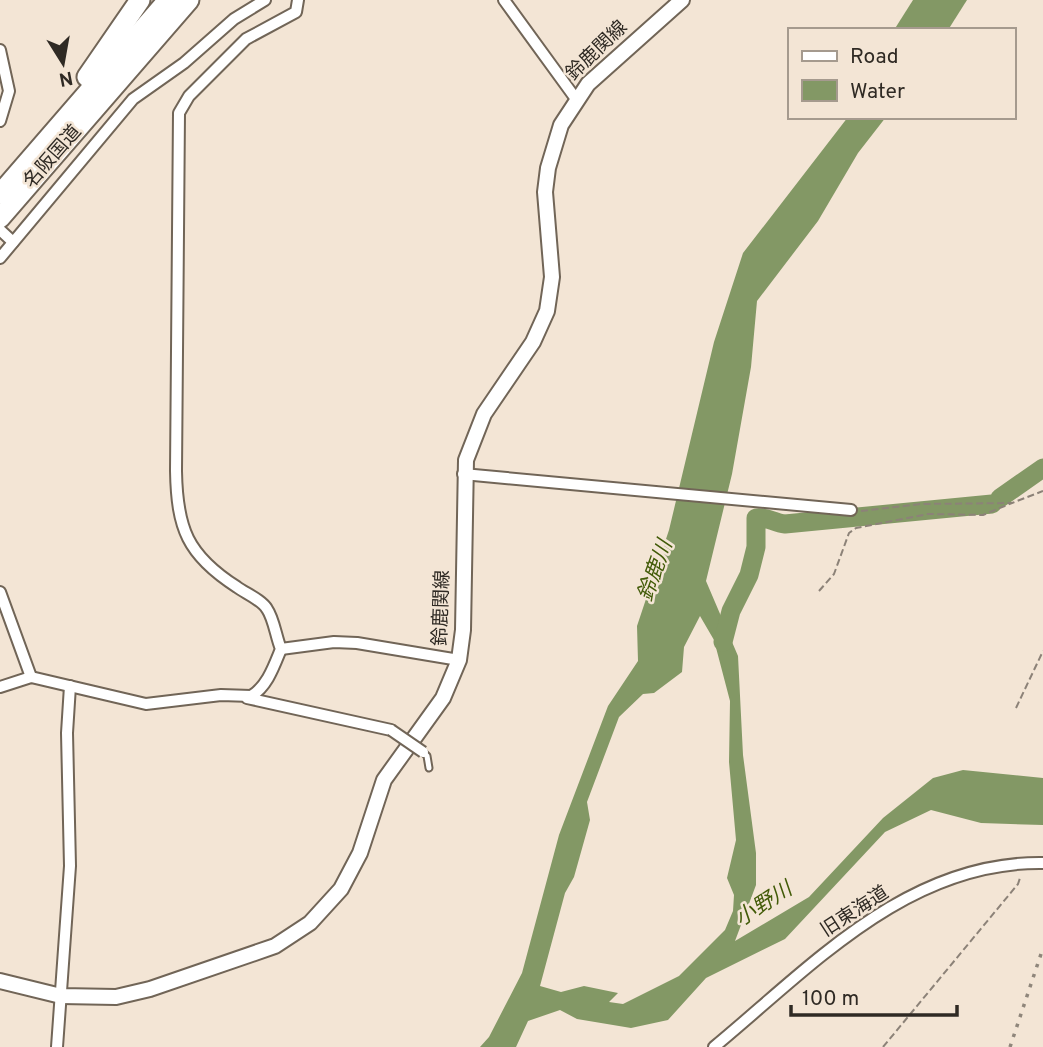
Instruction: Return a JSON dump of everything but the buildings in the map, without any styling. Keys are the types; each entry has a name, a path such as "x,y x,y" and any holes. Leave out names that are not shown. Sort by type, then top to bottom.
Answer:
{"highway":[{"path":"26,164 140,0"},
{"name":"名阪国道","path":"0,194 168,0"},
{"name":"名阪国道","path":"5,232 189,0"}],"main road":[{"name":"鈴鹿関線","path":"0,981 61,996 116,997 183,980 275,946 310,923 327,907 352,872 384,780 443,698 459,660 463,630 463,474 470,443 484,414 533,342 547,311 552,277 545,214 548,168 561,125 576,99 608,63 682,0"}],"street":[{"path":"0,258 5,232 133,99 184,63 234,19 265,0"},
{"path":"0,687 32,677 146,704 242,695 258,692 281,649 267,607 217,574 199,557 187,540 179,517 176,471 179,113 189,96 246,40 296,12 298,0"},
{"path":"504,0 576,99"},
{"path":"0,50 9,91 0,121"},
{"path":"463,474 851,510"},
{"path":"0,592 32,677"},
{"path":"281,649 334,642 357,643 459,660"},
{"path":"57,1047 70,866 67,733 70,686"},
{"path":"242,695 391,730 423,752"},
{"name":"旧東海道","path":"714,1047 847,935 883,913 964,872 998,864 1043,863"}],"lane":[{"path":"423,752 427,756 429,768"}],"path":[{"path":"819,591 834,574 849,533 856,528 928,514 983,514 1043,491"},
{"path":"851,510 921,504 1012,503"},
{"path":"1016,708 1043,651"},
{"path":"883,1047 1018,884 1021,863"}],"water":[{"path":"913,0 967,0 949,28 895,28"},
{"name":"鈴鹿川","path":"846,119 884,119 858,153 818,221 757,301 751,367 732,474 706,581 738,656 743,755 756,853 756,885 735,941 809,897 883,818 933,778 963,770 1043,778 1043,825 981,823 931,810 885,832 785,939 706,978 668,1020 631,1028 577,1019 560,1010 528,1021 516,1047 480,1047 489,1037 522,973 559,835 608,706 638,661 637,626 669,530 714,342 743,253","holes":["700,616 714,640 730,701 729,762 736,840 727,878 734,895 733,911 725,930 679,976 623,1004 609,1002 618,993 584,986 561,992 540,986 565,893 574,877 590,820 587,802 619,717 643,694 654,693 682,672 684,647"]}],"waterway":[{"path":"1000,498 1043,468"},
{"path":"723,642 731,611 749,575 756,547 756,518 785,524 992,504"}],"railway":[{"path":"1010,1047 1043,948"}],"water label":[{"name":"小野川","path":"764,905"}]}
